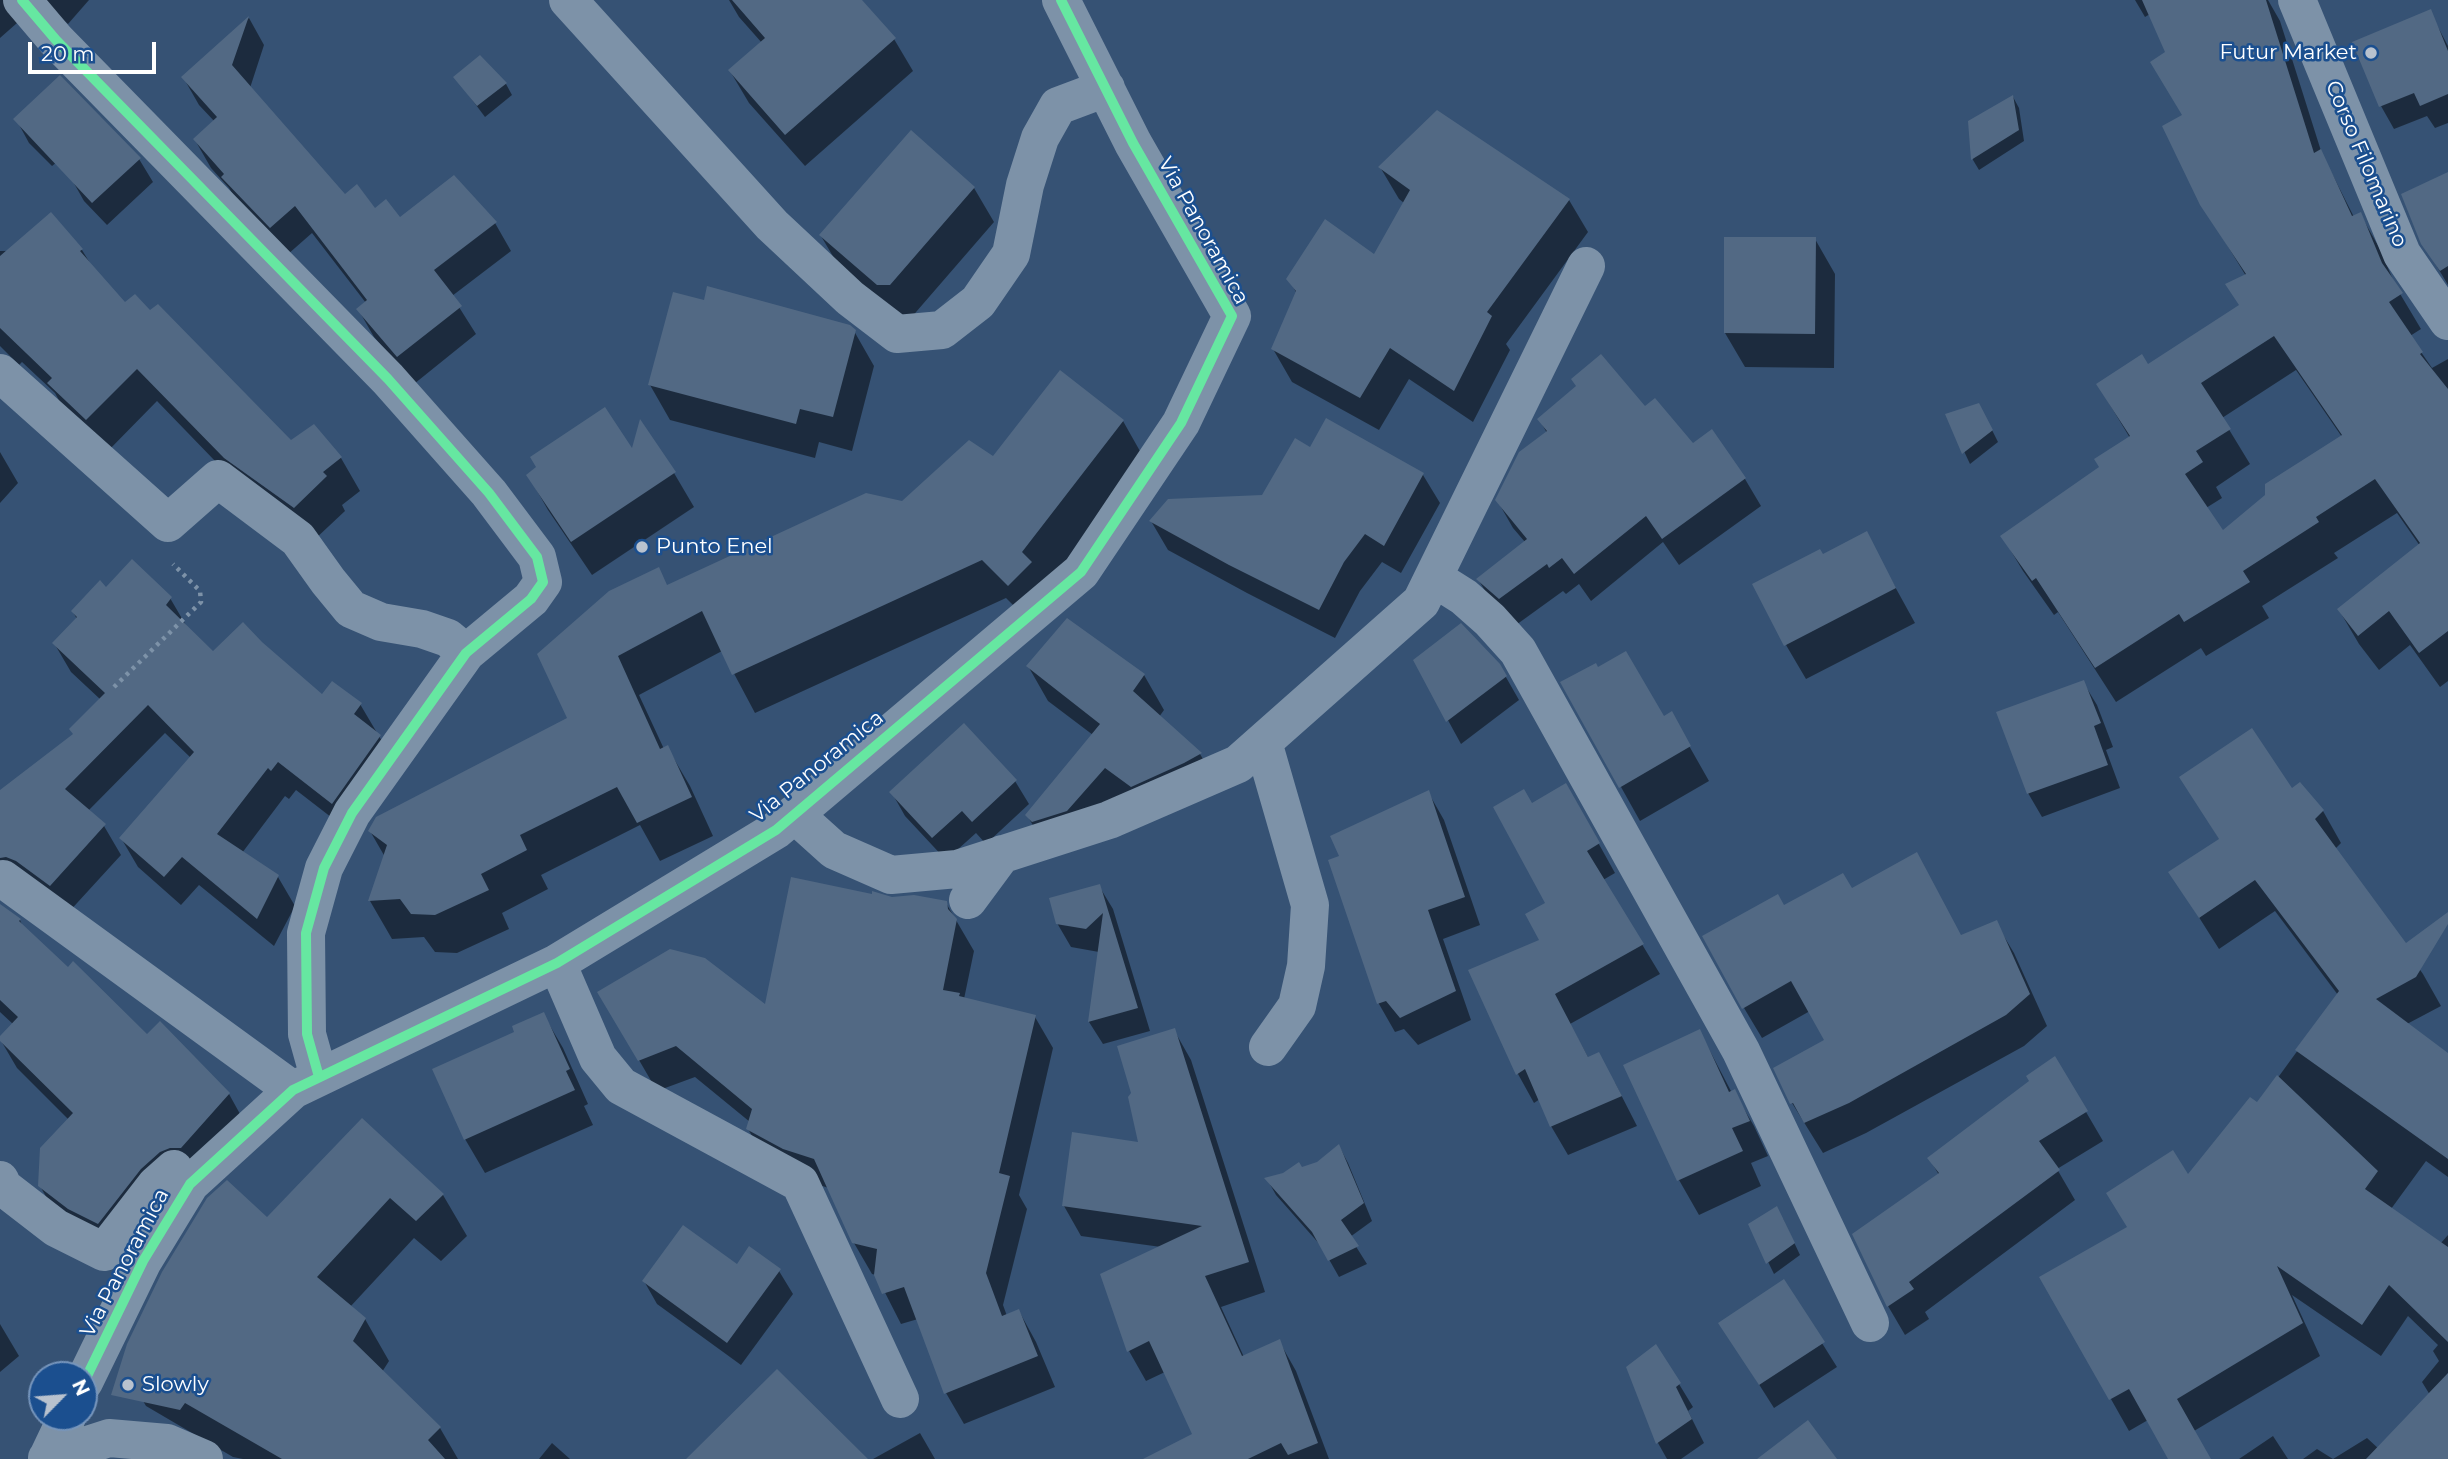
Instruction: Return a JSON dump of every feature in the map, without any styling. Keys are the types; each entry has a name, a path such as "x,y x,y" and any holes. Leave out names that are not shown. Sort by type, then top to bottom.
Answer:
{"street":[{"path":"4,879 241,1051 306,1083 306,933 324,868 352,813 466,653 531,599 543,582 537,557 489,493 388,379 66,50 22,0"},
{"path":"568,0 772,225 850,298 897,334 942,330 978,302 1011,254 1025,185 1040,138 1058,106 1106,88"},
{"name":"Via Panoramica","path":"94,1361 143,1261 177,1172 306,1083 557,963 776,830 1081,572 1181,424 1232,317 1133,143 1061,0"},
{"name":"Corso Filomarino","path":"2297,0 2402,254 2448,321"},
{"path":"794,814 834,849 891,875 957,869 1109,820 1238,764 1421,602 1586,266"},
{"path":"0,373 168,523 218,479 298,539 351,609 381,622 422,629 448,638 466,653"},
{"path":"1434,578 1464,597 1490,620 1518,651 1741,1051 1870,1323"},
{"path":"1262,742 1310,905 1306,966 1297,1006 1268,1047"},
{"path":"743,850 785,844 834,849"},
{"path":"968,900 1002,854"},
{"path":"557,963 598,1058 621,1086 800,1183 900,1399"},
{"path":"198,1058 241,1051"},
{"path":"0,1180 4,1187 56,1228 104,1252 156,1185 177,1172"},
{"path":"47,1459 60,1431"},
{"path":"47,1459 109,1438 167,1443 204,1459"}],"path":[{"path":"114,687 201,602 200,591 164,555"}],"building":[{"path":"732,0 862,0 896,38 785,135 728,70 765,38"},
{"path":"2142,0 2266,0 2314,153 2321,149 2352,216 2361,212 2382,263 2403,293 2389,302 2423,352 2420,354 2448,389 2448,631 2419,653 2389,611 2358,636 2337,609 2420,543 2375,479 2316,517 2319,522 2243,571 2250,582 2184,622 2179,614 2095,668 2036,578 2032,581 2000,536 2099,467 2094,459 2130,436 2096,384 2142,354 2148,364 2239,305 2225,284 2246,274 2200,205 2162,126 2182,115 2150,62 2165,52","holes":["2274,336 2342,435 2265,484 2265,495 2223,530 2185,474 2203,462 2196,451 2231,429 2201,383"]},
{"path":"2431,9 2448,51 2448,94 2420,106 2414,93 2379,107 2352,42"},
{"path":"249,16 232,65 345,194 357,184 375,208 386,199 400,217 454,175 497,222 434,270 462,306 397,357 356,309 367,300 295,206 270,228 221,177 224,174 193,139 217,117 181,77"},
{"path":"480,55 507,83 477,106 453,77"},
{"path":"60,75 141,158 92,203 13,119"},
{"path":"2013,95 2019,130 1971,160 1968,121"},
{"path":"1437,110 1570,199 1487,312 1492,316 1454,391 1390,348 1360,398 1271,349 1296,291 1286,279 1325,219 1374,254 1410,190 1378,167"},
{"path":"911,130 975,187 890,285 877,285 819,235"},
{"path":"2448,172 2448,266 2440,271 2421,244 2401,194"},
{"path":"51,212 83,249 80,251 125,302 135,294 150,310 158,304 291,440 314,424 342,457 323,472 327,476 294,508 224,458 137,369 86,420 47,383 52,378 0,328 0,256"},
{"path":"1724,237 1816,237 1815,334 1724,333"},
{"path":"707,286 850,325 856,330 833,417 800,409 796,424 648,385 673,292 704,300"},
{"path":"1601,354 1645,406 1655,398 1693,443 1712,429 1746,478 1662,539 1646,516 1574,574 1562,558 1549,568 1547,564 1499,599 1476,579 1527,539 1495,500 1519,452 1547,431 1537,419 1576,386 1571,379"},
{"path":"1060,370 1124,420 1022,552 1032,562 1008,586 982,560 732,675 702,611 618,656 660,749 668,745 692,797 637,823 617,787 520,835 527,850 481,874 489,890 435,915 411,914 400,899 368,901 387,845 368,831 376,817 567,718 537,654 609,591 659,567 667,585 866,493 902,501 969,440 993,456"},
{"path":"1979,403 1993,430 1962,454 1945,414"},
{"path":"605,407 632,448 640,419 676,472 571,542 526,475 536,467 530,457"},
{"path":"1326,418 1424,473 1384,546 1365,534 1344,562 1319,610 1149,521 1168,499 1262,495 1295,438 1310,447"},
{"path":"1867,531 1896,588 1784,646 1752,584 1820,549 1823,554"},
{"path":"132,559 172,597 166,605 213,651 243,622 322,694 332,681 362,703 354,714 381,735 332,804 278,762 271,771 268,768 217,834 279,875 257,919 182,857 164,877 119,838 194,752 148,705 65,789 106,824 50,886 16,861 0,858 0,790 73,734 69,729 105,693 52,643 77,617 71,611 100,580 106,587"},
{"path":"1067,618 1145,674 1133,691 1202,753 1131,787 1105,768 1067,811 1032,822 1025,815 1100,724 1026,666"},
{"path":"1461,623 1500,664 1507,676 1446,722 1413,660"},
{"path":"1626,651 1664,716 1672,711 1691,746 1619,788 1560,682 1596,663 1598,667"},
{"path":"2084,680 2101,723 2094,726 2108,765 2027,794 1996,712"},
{"path":"964,723 1017,780 972,822 962,811 932,838 889,792"},
{"path":"2252,728 2292,788 2300,782 2324,810 2315,819 2406,943 2448,912 2448,924 2416,977 2376,999 2448,1053 2448,1159 2295,1050 2339,991 2255,880 2199,918 2168,872 2219,839 2179,777"},
{"path":"1566,783 1600,843 1587,851 1644,944 1555,994 1588,1057 1599,1052 1622,1096 1550,1127 1525,1069 1516,1075 1468,970 1539,940 1525,914 1545,903 1493,807 1524,789 1532,803"},
{"path":"1429,790 1465,897 1428,910 1456,991 1400,1018 1386,1001 1377,1004 1328,860 1339,856 1330,836"},
{"path":"1917,852 1961,935 1997,920 2030,994 2006,1015 1849,1103 1804,1123 1793,1103 1790,1104 1773,1068 1824,1040 1791,981 1742,1009 1702,936 1778,894 1784,905 1843,873 1852,888"},
{"path":"791,877 872,894 872,891 892,897 914,895 947,901 948,909 957,919 943,990 1036,1015 999,1173 1010,1176 986,1273 1002,1316 1019,1309 1038,1356 944,1394 904,1287 882,1294 874,1275 877,1249 852,1243 814,1159 783,1149 746,1129 752,1109 676,1046 638,1061 597,992 670,949 705,958 765,1004"},
{"path":"1100,884 1138,1008 1088,1022 1103,913 1086,929 1056,924 1049,898"},
{"path":"0,904 21,919 19,921 68,967 73,961 147,1034 160,1021 230,1093 181,1148 160,1152 141,1169 98,1224 68,1209 38,1186 40,1148 73,1113 0,1041 0,1036 18,1017 0,1000"},
{"path":"544,1012 570,1069 566,1071 575,1090 464,1140 432,1069 514,1032 512,1026"},
{"path":"1175,1028 1249,1262 1205,1276 1242,1356 1280,1339 1318,1443 1288,1455 1281,1443 1248,1459 1143,1459 1192,1434 1149,1341 1127,1352 1100,1274 1202,1226 1062,1206 1072,1132 1138,1142 1128,1097 1131,1093 1117,1046"},
{"path":"1700,1029 1729,1092 1735,1089 1750,1121 1732,1128 1743,1151 1677,1181 1623,1065"},
{"path":"2055,1056 2088,1111 2039,1141 2060,1170 1909,1282 1914,1289 1887,1307 1852,1234 1939,1173 1927,1158 2029,1081 2026,1076"},
{"path":"2277,1075 2378,1171 2365,1189 2448,1247 2448,1342 2389,1285 2362,1325 2277,1266 2303,1323 2177,1399 2211,1459 2168,1459 2129,1389 2109,1400 2039,1277 2127,1227 2106,1193 2173,1150 2188,1174 2250,1097 2257,1102"},
{"path":"362,1118 444,1194 416,1221 390,1198 317,1277 366,1318 353,1341 441,1427 428,1440 445,1459 282,1459 185,1403 180,1410 111,1395 127,1344 162,1272 207,1198 227,1180 267,1217"},
{"path":"1339,1144 1364,1203 1341,1220 1359,1246 1328,1261 1312,1232 1264,1178 1283,1173 1299,1162 1302,1167 1317,1162"},
{"path":"1777,1206 1795,1243 1766,1264 1748,1224"},
{"path":"683,1225 737,1264 749,1246 781,1269 727,1343 642,1281"},
{"path":"1784,1279 1825,1342 1759,1385 1718,1323"},
{"path":"1656,1344 1681,1383 1676,1387 1692,1419 1656,1444 1626,1367"},
{"path":"777,1369 868,1459 686,1459"},
{"path":"2448,1373 2448,1459 2366,1459"},
{"path":"1808,1420 1837,1459 1757,1459"}],"cycle path":[{"path":"22,0 56,40 388,379 489,493 537,557 543,582 531,599 466,653 352,813 324,868 306,933 307,1034 319,1077"},
{"path":"94,1361 143,1261 190,1184 293,1090 557,963 776,830 1081,572 1181,423 1232,316 1133,143 1061,0"}],"place":[{"name":"Futur Market","path":"2371,53"},
{"name":"Punto Enel","path":"642,547"},
{"name":"Slowly","path":"128,1385"}]}
